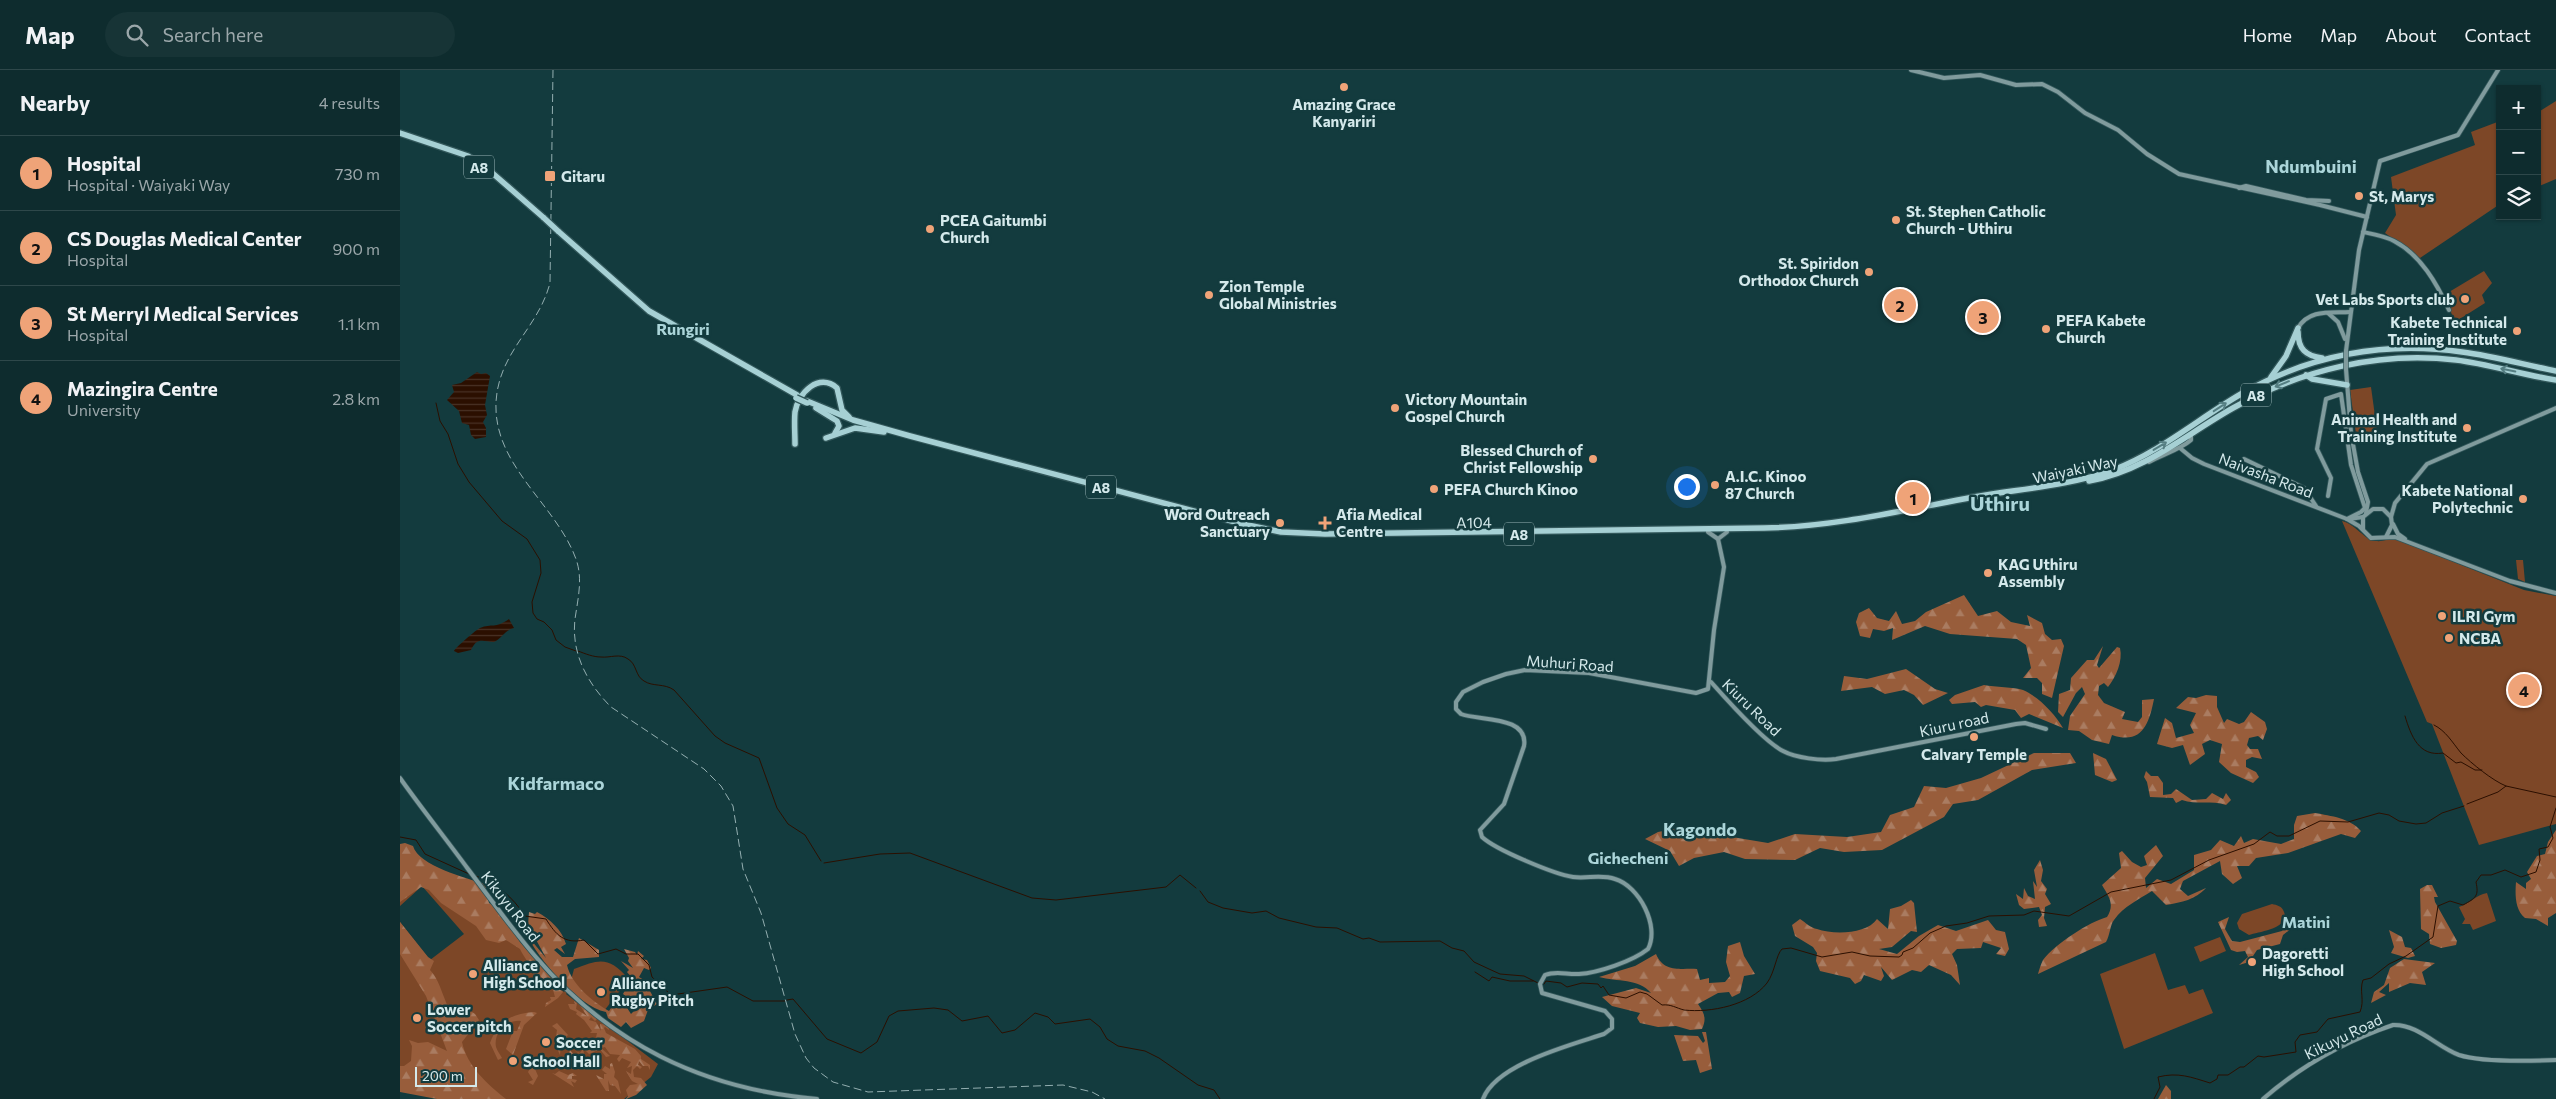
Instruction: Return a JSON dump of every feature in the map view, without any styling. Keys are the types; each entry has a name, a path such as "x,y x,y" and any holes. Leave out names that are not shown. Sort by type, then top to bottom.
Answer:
{"highway":[{"name":"A8","path":"400,135 451,153 474,164 493,177 544,220 643,311 830,415 884,432 1263,532 1295,536 1382,534"},
{"path":"2298,328 2298,342 2305,353 2319,358 2329,358"},
{"path":"2267,380 2286,356 2298,328"},
{"name":"A8","path":"2267,380 2320,360 2378,349 2431,349 2500,358 2556,369"},
{"path":"2378,349 2379,360"},
{"name":"Waiyaki Way","path":"1665,531 1782,528 1814,525 2075,480 2145,459 2191,435 2259,394 2306,375 2379,360 2417,358 2457,360 2556,380"},
{"path":"2320,360 2324,370"},
{"path":"2306,375 2312,379 2347,385"},
{"name":"Waiyaki Way","path":"1665,531 1766,532 1827,527 2091,480 2129,470 2229,401 2267,380"},
{"path":"795,444 796,408 808,388 813,384 825,382 834,385 840,394 842,410 853,420"},
{"path":"815,406 828,408 834,406 840,394"},
{"name":"A8","path":"815,406 853,420 1265,529 1298,534 1665,531"},
{"path":"815,406 837,421 839,426 833,434"},
{"path":"826,438 855,428 884,432"}],"main road":[{"path":"1911,70 1944,78 1980,75 2016,85 2046,86 2085,113 2118,130 2171,171 2367,217"},
{"path":"2498,70 2461,133 2380,161 2363,232 2349,314 2346,369 2351,433 2358,472 2368,502 2363,529 2371,538 2395,537 2500,578 2556,593"},
{"path":"2238,188 2246,186 2306,200 2329,201"},
{"path":"2363,232 2394,240 2416,258 2430,274 2449,310"},
{"path":"2298,328 2307,316 2328,313 2349,314"},
{"path":"2328,313 2342,328 2346,349"},
{"path":"2328,496 2331,478 2317,449 2326,399 2341,394 2353,473 2365,508 2346,519"},
{"path":"2413,544 2398,534 2391,517 2395,503 2421,469 2434,460 2556,408"},
{"path":"2129,470 2180,448 2191,440 2191,435"},
{"name":"Naivasha Road","path":"2180,448 2192,458 2204,464 2316,506 2346,519 2363,529"},
{"path":"2244,459 2304,488 2316,506"},
{"path":"2353,473 2358,472"},
{"path":"2298,500 2304,488"},
{"path":"2368,502 2380,508 2391,517"},
{"path":"2346,519 2365,515 2395,503"},
{"path":"2386,537 2393,524"},
{"path":"1708,532 1718,539 1724,566 1712,644 1710,682"},
{"path":"1718,539 1727,532"},
{"name":"Muhuri Road","path":"1483,1099 1491,1085 1525,1063 1604,1034 1612,1028 1610,1015 1600,1009 1542,993 1540,984 1545,975 1554,972 1589,973 1632,957 1648,949 1651,943 1651,931 1643,904 1635,894 1617,879 1564,874 1510,853 1482,837 1480,830 1482,825 1504,804 1524,746 1524,738 1518,729 1500,720 1461,714 1456,709 1457,699 1463,692 1483,682 1525,670 1589,673 1696,693 1708,689 1710,682"},
{"name":"Kiuru Road","path":"1710,682 1770,742 1785,752 1832,760 1866,753"},
{"name":"Kiuru road","path":"1866,753 2016,724 2026,724 2046,729"},
{"name":"Kikuyu Road","path":"400,778 535,956 581,1002 612,1026 654,1054 697,1073 759,1092 817,1099"},
{"name":"Kikuyu Road","path":"2263,1099 2283,1081 2318,1059 2393,1025 2402,1025 2412,1029 2446,1048 2469,1057 2556,1060"}],"shaded area":[{"path":"2556,101 2556,179 2541,185 2541,130 2541,110"},
{"path":"2496,123 2496,207 2420,258 2385,233 2396,215 2391,177 2475,145 2471,132"},
{"name":"Vet Labs Sports club","path":"2484,271 2492,283 2482,295 2485,303 2455,322 2444,295"},
{"path":"477,372 481,374 486,373 490,376 485,405 487,415 483,422 486,428 486,437 475,439 471,435 469,425 462,423 459,411 447,400 454,392 452,385 461,383"},
{"path":"2371,387 2378,438 2357,441 2350,390"},
{"path":"2342,521 2352,525 2372,540 2396,539 2524,590 2556,596 2556,824 2479,845 2432,724 2427,722"},
{"path":"2516,560 2523,560 2525,582 2518,579"},
{"path":"509,619 514,628 508,630 494,642 478,641 471,650 458,653 454,651 480,628 497,625"},
{"name":"Alliance High School","path":"400,848 477,889 531,959 564,992 570,984 574,969 583,965 598,962 610,963 622,972 629,979 604,1011 572,986 566,994 658,1064 651,1077 624,1099 446,1099 400,1088 400,922 430,960 464,934 422,886 400,906"},
{"path":"2487,893 2496,921 2473,930 2470,924 2462,924 2465,919 2459,907"},
{"path":"2272,904 2281,907 2284,912 2285,917 2279,926 2249,935 2239,929 2237,923 2242,914"},
{"path":"2220,937 2226,951 2200,962 2194,947"},
{"path":"2155,953 2168,990 2185,985 2189,994 2203,989 2213,1013 2124,1049 2100,974"}],"green space":[{"path":"1964,595 1978,616 1997,611 2011,622 2030,626 2027,615 2042,623 2045,634 2052,640 2061,639 2064,646 2052,698 2042,694 2042,683 2037,678 2023,678 2031,668 2026,645 2017,639 1950,634 1925,626 1892,640 1893,628 1884,631 1873,629 1870,638 1860,636 1856,622 1859,613 1869,608 1877,618 1889,621 1896,611 1902,624 1915,621 1926,612"},
{"path":"2103,646 2097,665 2099,668 2117,647 2120,648 2121,653 2118,669 2111,683 2108,687 2104,683 2099,686 2098,695 2104,703 2125,712 2122,719 2138,722 2142,717 2142,700 2154,699 2150,717 2137,735 2122,737 2112,735 2109,744 2092,740 2079,731 2068,730 2070,716 2085,694 2082,687 2076,693 2063,717 2058,712 2059,694 2070,690 2071,678 2087,660 2094,660"},
{"path":"1906,669 1935,689 1948,693 1923,705 1914,695 1904,690 1885,694 1872,687 1841,691 1844,676 1867,679"},
{"path":"1984,685 2019,689 2029,693 2046,706 2063,728 2029,714 2021,718 2015,710 1986,705 1981,707 1975,702 1952,704 1949,700 1955,695"},
{"path":"2206,695 2217,696 2217,707 2224,723 2227,719 2239,724 2244,722 2251,712 2265,722 2267,729 2263,740 2258,736 2249,738 2247,745 2250,749 2258,749 2262,759 2252,757 2246,760 2246,767 2256,772 2259,777 2253,783 2231,773 2219,762 2222,744 2210,740 2202,744 2205,754 2190,765 2183,745 2172,748 2157,744 2165,718 2172,723 2176,738 2194,733 2190,725 2196,713 2176,708 2188,697 2196,698"},
{"path":"2034,753 2070,753 2076,763 2032,770 1978,800 1953,804 1944,817 1882,850 1844,852 1820,848 1795,860 1745,859 1724,852 1694,858 1679,866 1670,851 1645,839 1658,832 1678,828 1768,843 1795,834 1847,837 1881,832 1890,815 1914,807 1924,786 1946,788 1981,778"},
{"path":"2093,753 2106,759 2117,780 2112,782 2095,775"},
{"path":"2146,771 2151,776 2158,776 2163,783 2163,795 2171,794 2176,789 2192,800 2206,799 2212,793 2223,799 2226,793 2231,800 2226,805 2182,800 2176,803 2173,798 2150,797 2144,777"},
{"path":"2315,813 2346,820 2361,831 2355,838 2341,834 2288,853 2256,858 2249,866 2237,866 2242,878 2233,884 2222,874 2220,861 2183,881 2180,889 2188,896 2206,888 2193,898 2183,901 2166,905 2152,891 2118,915 2113,922 2106,942 2038,974 2043,960 2056,947 2082,929 2107,917 2111,904 2102,885 2121,868 2119,853 2122,851 2132,862 2141,867 2147,865 2144,856 2156,845 2163,856 2145,878 2146,888 2157,879 2171,884 2194,870 2194,855 2211,850 2220,840 2234,846 2241,836 2244,843 2253,839 2281,844 2294,839 2294,825 2297,816"},
{"path":"2556,830 2556,913 2548,918 2548,926 2536,919 2525,918 2519,911 2516,902 2516,882 2526,889 2526,883 2531,879 2527,872 2537,856 2545,854 2548,842"},
{"path":"405,843 413,846 424,860 433,865 455,875 485,884 489,903 498,908 520,942 563,992 558,998 545,1007 546,1003 551,1000 550,997 555,997 552,986 548,987 542,983 544,980 540,976 533,974 520,949 506,940 499,943 486,940 476,926 441,903 429,890 421,887 400,902 400,844"},
{"path":"2040,860 2043,870 2041,881 2047,889 2045,894 2051,904 2045,907 2044,918 2047,926 2039,927 2038,920 2042,915 2039,907 2024,909 2019,905 2016,894 2023,899 2024,888 2028,896 2035,899 2033,881 2037,887 2034,870"},
{"path":"2427,885 2432,885 2438,897 2434,897 2435,902 2457,941 2456,945 2441,948 2430,944 2429,934 2421,929 2420,889"},
{"path":"1911,900 1914,903 1917,932 1911,931 1892,947 1879,949 1897,954 1919,936 1938,925 1956,931 1988,920 1996,930 2005,932 2009,949 2005,956 1996,954 2001,948 1983,942 1981,948 1957,949 1952,954 1957,965 1960,985 1951,975 1929,965 1921,972 1912,970 1892,980 1881,967 1884,976 1881,981 1864,975 1861,981 1855,984 1850,978 1820,971 1816,961 1817,953 1813,947 1795,936 1792,925 1800,919 1813,928 1824,931 1850,932 1866,928 1877,919 1888,929 1890,909 1901,906"},
{"path":"529,912 535,914 537,912 542,915 558,930 566,944 561,947 565,954 557,948 554,950 562,957 573,957 579,938 599,950 599,957 575,959 567,965 578,986 596,1003 609,1011 617,999 624,1003 631,1014 635,1010 632,1001 623,994 632,978 627,972 629,970 621,961 633,968 628,961 629,958 624,949 635,952 637,955 638,951 644,956 641,959 647,960 651,968 649,970 644,968 639,977 644,980 657,1004 648,1010 644,1021 631,1028 626,1022 621,1027 608,1018 606,1012 583,1001 571,991 549,968 526,934 546,958 528,925"},
{"path":"2229,917 2225,929 2232,941 2240,942 2282,931 2290,918 2292,928 2283,935 2280,944 2257,950 2249,962 2239,965 2248,957 2245,951 2237,952 2231,950 2218,922"},
{"path":"400,922 428,957 434,961 430,970 438,982 445,1001 456,1018 469,1014 469,1010 479,1020 462,1042 465,1051 473,1067 506,1099 437,1099 400,1092 400,1066 404,1066 411,1061 412,1046 409,1040 418,1043 428,1042 447,1051 426,996 400,954"},
{"path":"2389,930 2402,937 2405,947 2411,948 2415,956 2408,958 2391,953 2394,947"},
{"path":"1740,942 1744,956 1755,974 1744,976 1740,993 1732,997 1729,992 1718,993 1698,1004 1704,1016 1702,1029 1690,1030 1676,1026 1658,1027 1640,1023 1637,1018 1640,1013 1612,1006 1602,997 1636,988 1651,993 1646,988 1634,983 1599,977 1635,966 1656,954 1659,960 1668,967 1697,969 1700,980 1709,978 1709,983 1725,982 1730,976 1726,962 1728,946"},
{"path":"2404,959 2435,963 2422,972 2426,985 2410,983 2389,992 2389,983 2379,992 2386,995 2371,1003 2374,992 2384,985 2390,968"},
{"path":"574,1001 577,1003 576,1009 587,1016 579,1004 597,1019 595,1021 591,1017 589,1020 596,1022 601,1031 600,1024 608,1025 609,1030 604,1028 606,1033 635,1049 641,1056 641,1059 650,1065 650,1070 648,1066 643,1066 639,1061 638,1065 642,1067 640,1069 637,1066 633,1070 634,1077 641,1078 647,1085 636,1095 626,1099 628,1096 626,1090 630,1085 638,1084 632,1081 626,1071 631,1074 632,1066 627,1068 631,1062 622,1058 619,1062 617,1059 620,1055 610,1054 605,1047 601,1048 610,1056 606,1057 600,1049 589,1054 581,1046 589,1047 593,1045 598,1048 595,1042 597,1033 590,1033 592,1031 584,1020 576,1014 577,1012 570,1009 568,1004 575,1004"},
{"path":"537,1013 524,1025 513,1055 506,1049 513,1031 517,1031 521,1021 511,1022 499,1032 496,1047 502,1058 498,1060 490,1043 497,1029 512,1017"},
{"path":"557,1023 568,1035 561,1042 560,1055 555,1044 557,1030 552,1026"},
{"path":"1702,1032 1706,1032 1712,1069 1700,1073 1696,1060 1683,1061 1674,1035 1698,1036 1703,1043 1705,1041"},
{"path":"583,1049 585,1058 580,1059 585,1065 579,1063 573,1070 568,1060 570,1050 578,1060 580,1054 575,1051 580,1053"},
{"path":"612,1063 615,1072 614,1077 618,1081 621,1094 615,1086 610,1085 608,1080 609,1091 606,1091 596,1075 604,1079 604,1074 607,1074 602,1070 605,1066 610,1069 610,1064"},
{"path":"531,1067 535,1069 538,1076 533,1085 528,1082 533,1080 528,1072"},
{"path":"559,1071 568,1075 573,1073 577,1076 572,1076 572,1079 577,1080 575,1083 571,1081 574,1087 552,1073 555,1074"},
{"path":"2166,1085 2171,1091 2171,1099 2158,1099"}],"waterway":[{"path":"436,403 440,421 448,434 458,464 469,482 502,521 527,539 540,560 541,573 532,602 533,613 537,619 544,622 552,630 556,640 565,647 576,651"},
{"path":"578,651 595,656 625,657 631,661 641,679 651,684 666,686 674,690 715,736 725,743 759,758 777,808 788,824 805,835 821,861"},
{"path":"2405,716 2413,738 2422,748 2428,752 2443,753 2456,763 2461,762 2475,770 2482,770"},
{"path":"2434,725 2445,734 2470,762 2506,786"},
{"path":"2467,804 2498,792 2506,786 2556,797"},
{"path":"1544,984 1546,981 1561,983 1567,987 1582,983 1598,984 1601,988 1603,986 1609,995 1626,998 1640,992 1647,994 1662,1005 1684,1010 1718,1009 1740,1002 1760,991 1770,979 1782,949 1791,948 1822,957 1852,952 1870,956 1899,957 1903,952 1913,948 1930,933 1946,926 1967,923 1989,916 2024,915 2034,911 2069,916 2111,892 2171,880 2209,860 2254,844 2270,832 2277,836 2289,836 2320,821 2348,822 2379,813 2389,815 2399,821 2416,824 2426,823 2442,813 2464,806"},
{"path":"2154,1099 2160,1087 2158,1077 2178,1075 2210,1083 2217,1079 2218,1075 2228,1075 2240,1067 2244,1067 2258,1056 2264,1057 2296,1052 2295,1042 2300,1035 2317,1032 2328,1019 2360,1012 2363,980 2371,978 2389,964 2406,956 2433,937 2438,906 2450,901 2463,905 2471,900 2477,894 2476,882 2481,875 2491,875 2505,870 2521,877 2536,872 2540,860 2539,849 2548,847 2553,838 2550,827 2556,808"},
{"path":"400,837 416,840 425,854 469,874"},
{"path":"824,863 880,854 910,853 1032,898 1056,900 1166,887 1180,875 1196,888"},
{"path":"476,876 504,892 525,916 546,919 553,930 561,937 571,941 584,940 598,954 616,949 626,954 638,954 649,965 652,977 671,995 727,987 753,1001 785,1001"},
{"path":"1200,891 1208,902 1223,908 1252,913 1266,911 1279,918 1316,927 1337,928 1363,939 1369,938 1380,942 1440,941 1452,948 1464,951 1474,962 1500,974 1524,976 1538,983"},
{"path":"1475,972 1489,981 1492,977 1510,981 1533,981"},
{"path":"787,1000 793,999 827,1039 861,1053 877,1042 889,1016 898,1011 934,1008 948,1010 962,1021 988,1016 1002,1033 1015,1030 1035,1013 1048,1017 1055,1024 1090,1019 1100,1027 1107,1039 1118,1046 1145,1051 1159,1058 1198,1085 1214,1090 1220,1099"}],"railway":[{"path":"553,70 550,283 537,314 504,368 496,402 498,425 504,446 527,484 555,520 567,539 576,559 580,581 574,632 582,667 602,698 611,707 704,769 721,786 733,806 743,869 761,913 795,1034 806,1058 814,1068 833,1082 868,1092 1063,1085 1092,1092 1105,1099"}],"place":[{"name":"Amazing Grace Kanyariri","path":"1344,87"},
{"name":"Gitaru","path":"550,176"},
{"name":"St, Marys","path":"2359,196"},
{"name":"St. Stephen Catholic Church - Uthiru","path":"1896,220"},
{"name":"PCEA Gaitumbi Church","path":"930,229"},
{"name":"St. Spiridon Orthodox Church","path":"1869,272"},
{"name":"Zion Temple Global Ministries","path":"1209,295"},
{"name":"Vet Labs Sports club","path":"2465,299"},
{"name":"CS Douglas Medical Center","path":"1900,305"},
{"name":"St Merryl Medical Services","path":"1983,317"},
{"name":"PEFA Kabete Church","path":"2046,329"},
{"name":"Kabete Technical Training Institute","path":"2517,331"},
{"name":"Victory Mountain Gospel Church","path":"1395,408"},
{"name":"Animal Health and Training Institute","path":"2467,428"},
{"name":"Blessed Church of Christ Fellowship","path":"1593,459"},
{"name":"A.I.C. Kinoo 87 Church","path":"1715,485"},
{"name":"PEFA Church Kinoo","path":"1434,489"},
{"name":"Hospital","path":"1913,498"},
{"name":"Kabete National Polytechnic","path":"2523,499"},
{"name":"Word Outreach Sanctuary","path":"1280,523"},
{"name":"Afia Medical Centre","path":"1325,523"},
{"name":"KAG Uthiru Assembly","path":"1988,573"},
{"name":"ILRI Gym","path":"2442,616"},
{"name":"NCBA","path":"2449,638"},
{"name":"Mazingira Centre","path":"2524,690"},
{"name":"Calvary Temple","path":"1974,737"},
{"name":"Dagoretti High School","path":"2252,962"},
{"name":"Alliance High School","path":"473,974"},
{"name":"Alliance Rugby Pitch","path":"601,992"},
{"name":"Lower Soccer pitch","path":"417,1018"},
{"name":"Soccer","path":"546,1042"},
{"name":"School Hall","path":"513,1061"}],"district":[{"name":"Ndumbuini","path":"2311,166"},
{"name":"Rungiri","path":"683,328"},
{"name":"Uthiru","path":"2000,503"},
{"name":"Kidfarmaco","path":"556,783"},
{"name":"Kagondo","path":"1700,829"},
{"name":"Gichecheni","path":"1628,857"},
{"name":"Matini","path":"2306,921"}]}
